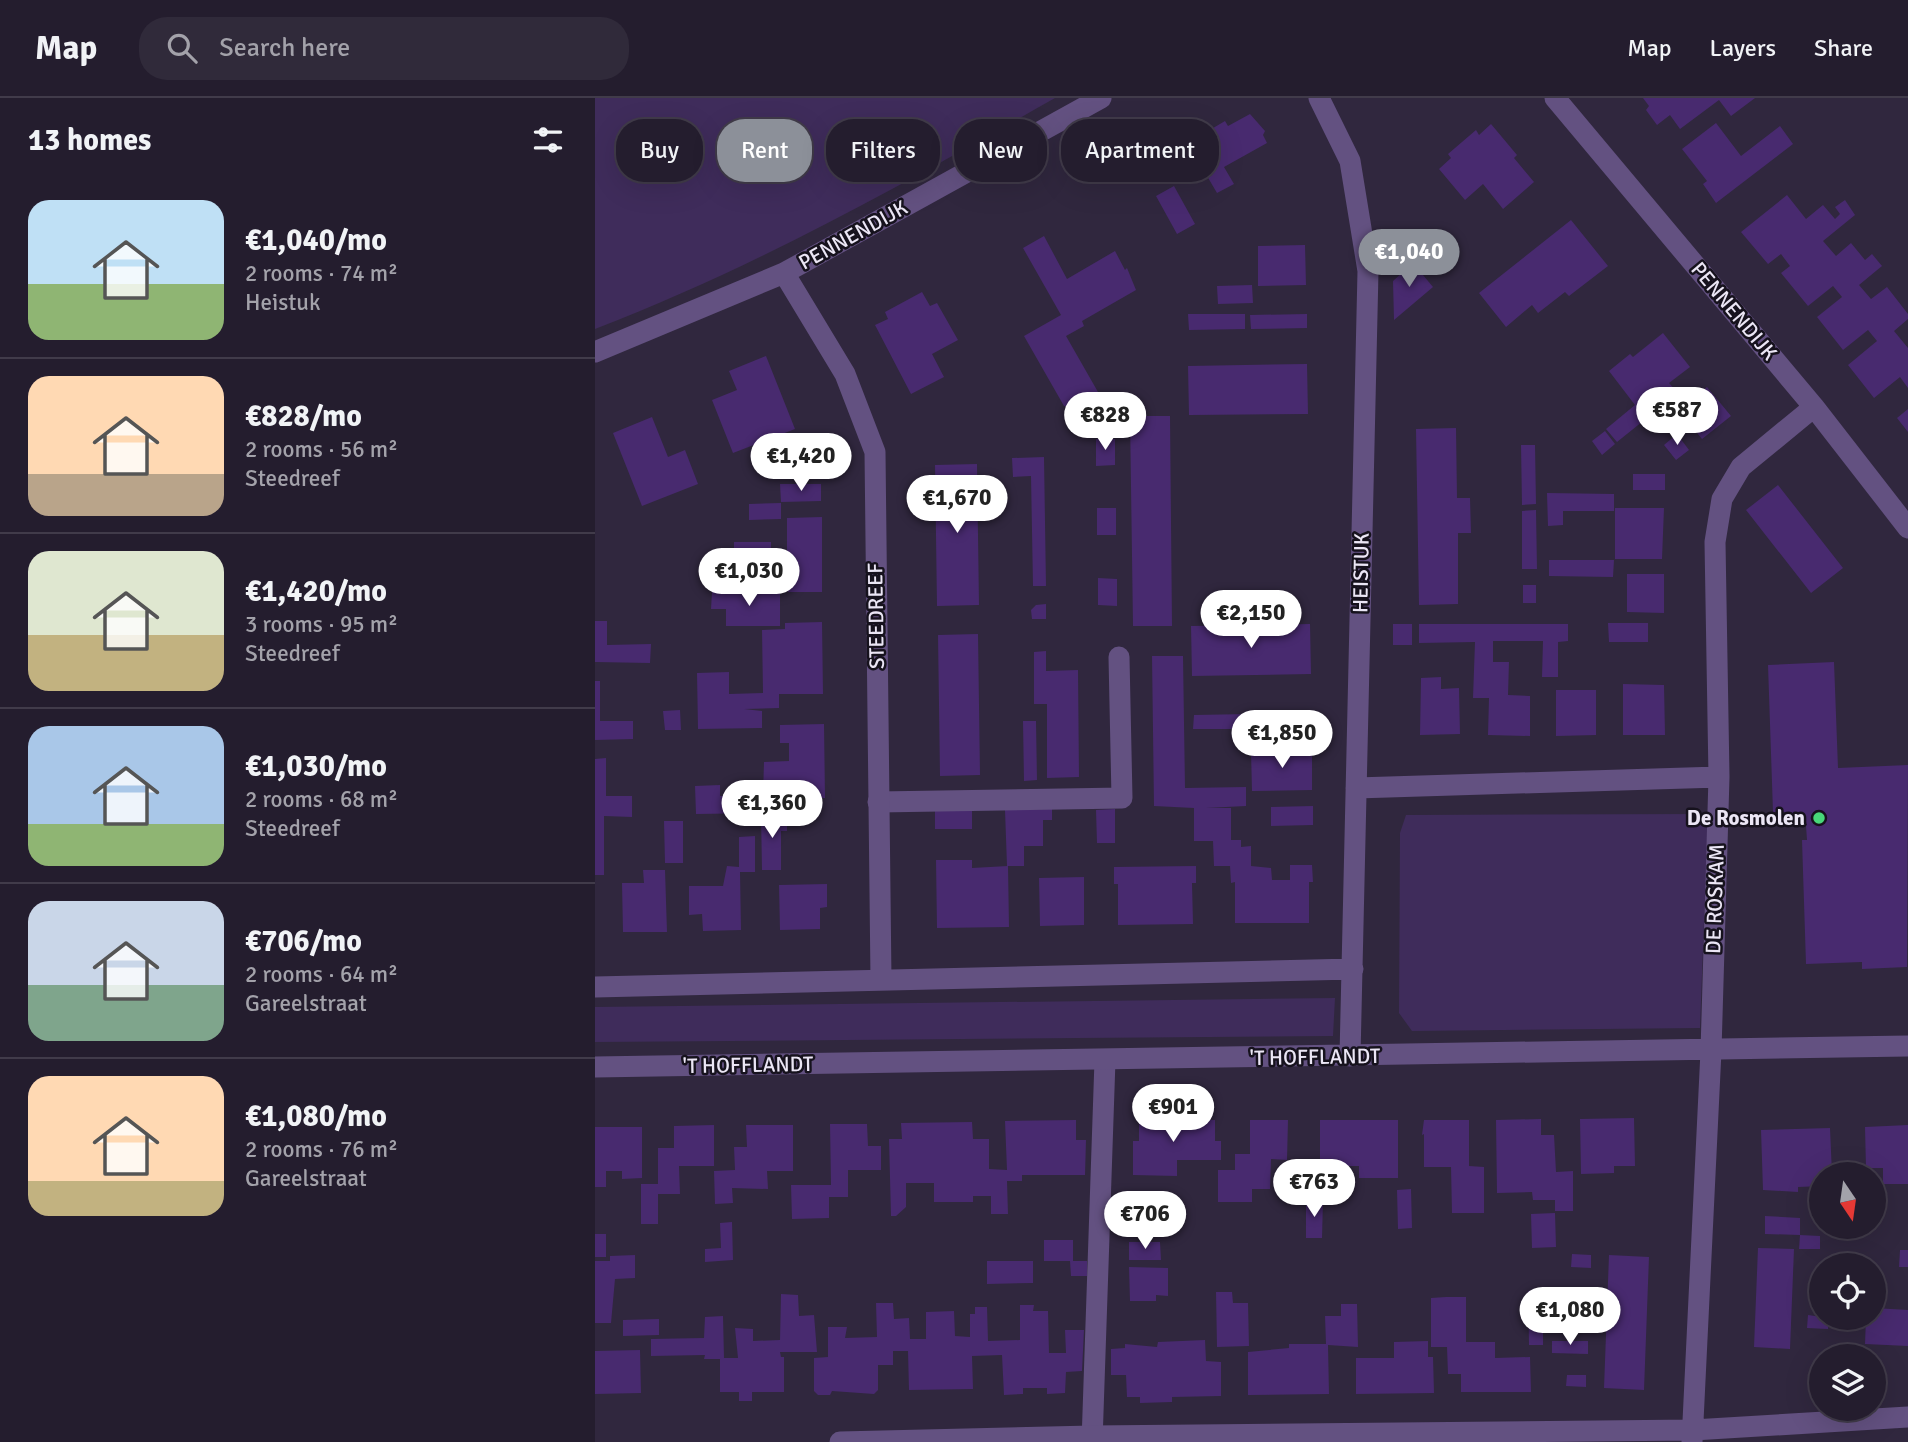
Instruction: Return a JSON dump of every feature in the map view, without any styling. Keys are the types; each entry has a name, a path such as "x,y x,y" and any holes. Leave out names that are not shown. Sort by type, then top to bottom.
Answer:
{"street":[{"name":"PENNENDIJK","path":"595,352 784,273 1101,98"},
{"name":"HEISTUK","path":"1319,98 1350,161 1369,271 1350,1056"},
{"name":"PENNENDIJK","path":"1555,98 1814,407 1908,528"},
{"name":"STEEDREEF","path":"784,273 845,374 875,452 881,980"},
{"name":"DE ROSKAM","path":"1692,1436 1711,1051 1719,777 1715,542 1722,499 1741,467 1814,407"},
{"path":"878,802 1122,798 1119,657"},
{"path":"1356,788 1719,777"},
{"path":"595,987 1353,969"},
{"name":"'T HOFFLANDT","path":"595,1067 1908,1046"},
{"path":"1092,1439 1105,1060"},
{"path":"840,1442 1692,1436 1908,1417"}],"shaded area":[{"path":"595,98 1055,98 1018,119 954,119 954,155 940,163 940,119 826,119 826,182 905,182 772,251 655,305 595,329"},
{"path":"1708,814 1700,1028 1412,1031 1399,1013 1400,833 1406,815"},
{"path":"1335,998 1333,1036 595,1042 595,1007"}],"building":[{"path":"1643,98 1755,98 1731,116 1719,100 1680,129 1670,115 1657,125 1646,110 1649,106"},
{"path":"1250,114 1265,131 1263,135 1267,143 1224,167 1234,184 1217,193 1211,182 1219,182 1219,125 1225,121 1228,126"},
{"path":"1716,123 1741,156 1780,126 1793,144 1716,203 1703,184 1707,181 1682,149"},
{"path":"1491,124 1517,155 1514,158 1534,182 1503,209 1483,184 1465,200 1439,169 1451,158 1448,154 1476,130 1479,135"},
{"path":"1174,186 1195,224 1177,234 1156,196"},
{"path":"1787,195 1806,219 1823,205 1835,219 1840,214 1835,207 1845,200 1855,215 1823,241 1836,256 1851,243 1865,260 1872,254 1882,266 1859,285 1871,299 1887,287 1908,314 1908,319 1894,331 1908,348 1908,388 1900,377 1874,398 1848,365 1877,341 1868,330 1843,350 1817,317 1842,297 1833,286 1808,306 1781,273 1790,266 1781,254 1768,264 1741,232"},
{"path":"1571,220 1608,266 1569,296 1565,292 1538,313 1532,305 1506,327 1479,293"},
{"path":"1044,236 1067,279 1115,251 1125,270 1127,268 1136,290 1082,321 1084,326 1066,336 1106,406 1064,406 1024,336 1061,315 1023,248"},
{"path":"1305,245 1306,285 1258,286 1258,246"},
{"path":"1413,263 1433,287 1394,320 1393,281"},
{"path":"1252,285 1253,303 1218,304 1217,286"},
{"path":"922,292 930,306 937,303 958,340 932,354 944,377 911,394 875,325 888,319 885,312"},
{"path":"1188,314 1245,314 1245,329 1189,330"},
{"path":"1307,314 1307,328 1251,329 1250,315"},
{"path":"1663,333 1690,367 1669,383 1678,393 1617,442 1606,429 1635,405 1609,371 1630,354 1633,357"},
{"path":"766,356 795,429 733,453 712,400 737,390 729,371"},
{"path":"1307,364 1308,414 1189,415 1188,366"},
{"path":"1707,387 1731,416 1702,439 1679,411"},
{"path":"1908,409 1908,432 1897,418"},
{"path":"1130,416 1170,416 1172,626 1133,626"},
{"path":"652,417 668,457 685,450 698,484 642,506 613,433"},
{"path":"1456,428 1457,498 1470,498 1471,533 1458,533 1458,604 1419,605 1416,429"},
{"path":"1605,431 1615,444 1602,455 1592,441"},
{"path":"1677,434 1689,450 1676,460 1664,445"},
{"path":"1096,439 1115,439 1115,465 1096,466"},
{"path":"1521,445 1535,445 1536,504 1522,505"},
{"path":"1044,457 1046,586 1033,586 1031,476 1013,477 1012,458"},
{"path":"977,464 979,605 937,606 935,465"},
{"path":"1633,474 1665,474 1665,490 1633,490"},
{"path":"780,484 821,484 821,501 781,502"},
{"path":"1778,485 1843,568 1811,593 1746,510"},
{"path":"1547,493 1614,494 1614,511 1563,511 1563,525 1548,526"},
{"path":"781,503 781,519 749,520 749,504"},
{"path":"1097,508 1116,508 1116,535 1097,535"},
{"path":"1615,508 1664,508 1662,559 1615,559"},
{"path":"1536,510 1537,569 1522,569 1522,511"},
{"path":"822,517 822,592 788,592 787,574 771,575 771,568 755,568 755,556 734,557 734,542 771,542 771,556 787,556 787,518"},
{"path":"1549,560 1614,560 1613,577 1549,576"},
{"path":"1627,574 1664,574 1664,613 1627,612"},
{"path":"1098,578 1117,579 1117,606 1098,605"},
{"path":"1523,585 1536,585 1536,603 1523,603"},
{"path":"712,592 780,592 780,626 726,626 726,609 711,609"},
{"path":"1046,604 1046,619 1032,619 1031,610 1036,605"},
{"path":"595,621 607,621 607,645 651,644 650,663 595,662"},
{"path":"822,622 823,694 779,694 779,708 744,709 762,711 762,728 698,729 697,673 729,672 729,694 763,693 762,630 785,629 785,623"},
{"path":"1608,623 1648,623 1648,642 1609,642"},
{"path":"1310,624 1311,674 1192,676 1191,626"},
{"path":"1393,624 1412,624 1412,645 1393,645"},
{"path":"1419,624 1568,624 1568,641 1558,642 1558,677 1542,677 1543,641 1493,641 1493,662 1509,662 1508,695 1530,696 1530,736 1488,735 1489,698 1473,698 1475,642 1419,643"},
{"path":"978,634 980,775 940,776 938,635"},
{"path":"1046,651 1046,671 1078,670 1079,777 1047,778 1047,704 1034,704 1034,652"},
{"path":"1152,656 1183,656 1185,788 1246,787 1246,806 1206,808 1231,808 1231,840 1241,840 1241,847 1251,846 1251,866 1271,868 1272,880 1290,880 1290,865 1312,865 1313,882 1309,882 1309,923 1235,923 1235,882 1231,883 1230,866 1214,866 1213,841 1194,841 1194,808 1154,806"},
{"path":"1834,662 1838,768 1908,765 1907,967 1862,969 1862,962 1806,964 1802,840 1807,840 1806,826 1792,824 1792,812 1773,812 1768,665"},
{"path":"1441,677 1441,689 1459,688 1460,734 1420,735 1421,678"},
{"path":"595,681 600,681 600,721 633,721 633,739 595,740"},
{"path":"1623,684 1664,685 1665,735 1623,735"},
{"path":"1556,690 1596,690 1596,735 1556,736"},
{"path":"680,710 681,730 665,730 663,711"},
{"path":"1250,714 1251,729 1193,729 1194,715"},
{"path":"1312,714 1312,727 1255,728 1255,715"},
{"path":"1023,721 1036,721 1037,780 1024,781"},
{"path":"824,724 825,798 764,797 764,813 696,814 695,786 720,785 720,796 763,795 764,762 789,761 789,743 780,743 780,725"},
{"path":"1312,750 1312,790 1252,791 1251,751"},
{"path":"606,758 606,796 632,796 632,817 604,816 604,875 595,875 595,759"},
{"path":"1313,806 1313,825 1271,826 1271,807"},
{"path":"1052,809 1052,820 1043,820 1043,846 1024,846 1024,866 1007,866 1005,810"},
{"path":"1115,809 1115,843 1097,843 1096,810"},
{"path":"935,811 972,811 972,829 935,829"},
{"path":"787,814 787,831 781,831 781,870 762,870 761,815"},
{"path":"664,821 683,821 683,863 665,863"},
{"path":"755,836 755,872 740,872 741,930 703,931 702,914 689,915 689,886 723,886 727,866 739,867 739,837"},
{"path":"936,860 972,860 972,868 1008,866 1009,927 937,928"},
{"path":"1196,866 1196,883 1192,883 1193,924 1118,925 1118,884 1114,884 1114,867"},
{"path":"643,870 665,870 667,932 623,932 622,883 644,883"},
{"path":"1084,877 1084,925 1040,926 1039,878"},
{"path":"827,884 827,907 820,908 820,929 780,930 779,885"},
{"path":"1154,1114 1200,1115 1200,1120 1215,1120 1215,1141 1221,1141 1221,1160 1177,1160 1177,1176 1133,1175 1133,1141 1139,1141 1139,1120 1154,1120"},
{"path":"1634,1118 1635,1166 1614,1166 1614,1173 1581,1174 1580,1119"},
{"path":"1541,1119 1541,1135 1554,1135 1556,1172 1573,1171 1573,1211 1555,1211 1555,1200 1533,1200 1532,1192 1497,1193 1496,1120"},
{"path":"1076,1120 1076,1140 1086,1140 1085,1175 1022,1175 1022,1181 1007,1181 1008,1214 991,1214 991,1196 973,1196 973,1202 934,1202 934,1183 906,1183 906,1207 896,1216 891,1216 889,1139 902,1139 901,1123 972,1122 973,1139 989,1139 989,1169 1007,1170 1005,1121"},
{"path":"1250,1120 1288,1120 1287,1160 1271,1159 1270,1189 1252,1189 1252,1202 1218,1202 1218,1170 1235,1170 1235,1154 1250,1154"},
{"path":"1320,1120 1398,1120 1398,1178 1359,1178 1359,1166 1338,1166 1338,1178 1320,1178"},
{"path":"1424,1120 1469,1120 1469,1166 1484,1167 1484,1213 1452,1213 1451,1167 1424,1167"},
{"path":"830,1124 867,1124 868,1146 881,1146 881,1170 848,1170 848,1197 829,1197 829,1218 792,1219 791,1185 831,1185"},
{"path":"714,1125 714,1166 679,1166 680,1194 658,1194 658,1224 641,1224 641,1184 658,1184 658,1148 674,1148 674,1126"},
{"path":"746,1125 793,1125 793,1171 767,1171 768,1189 732,1188 733,1203 715,1204 714,1171 735,1170 734,1147 747,1147"},
{"path":"1908,1125 1908,1184 1887,1184 1887,1162 1866,1162 1865,1127"},
{"path":"595,1127 642,1127 642,1178 622,1179 622,1171 606,1171 606,1187 595,1187"},
{"path":"1830,1128 1831,1162 1809,1162 1809,1187 1798,1187 1798,1192 1763,1190 1761,1130"},
{"path":"1411,1189 1412,1228 1398,1229 1397,1190"},
{"path":"1306,1200 1323,1200 1322,1238 1306,1238"},
{"path":"1555,1213 1556,1247 1532,1248 1531,1214"},
{"path":"1765,1216 1800,1218 1800,1235 1765,1234"},
{"path":"732,1222 733,1260 705,1262 705,1249 721,1248 720,1223"},
{"path":"595,1234 606,1234 606,1257 595,1257"},
{"path":"1800,1235 1809,1235 1809,1239 1820,1239 1820,1249 1799,1249"},
{"path":"1044,1240 1073,1240 1073,1261 1087,1261 1087,1276 1071,1276 1070,1261 1044,1261"},
{"path":"1129,1242 1160,1242 1161,1260 1129,1260"},
{"path":"1758,1248 1794,1249 1790,1349 1754,1347"},
{"path":"1900,1250 1908,1250 1908,1267 1899,1267"},
{"path":"1572,1254 1591,1255 1591,1268 1571,1267"},
{"path":"635,1255 635,1278 615,1279 611,1323 595,1323 595,1261 610,1261 610,1256"},
{"path":"1609,1255 1649,1257 1644,1390 1604,1388"},
{"path":"987,1261 1033,1261 1033,1283 987,1284"},
{"path":"1129,1267 1168,1268 1168,1296 1156,1295 1156,1301 1130,1301"},
{"path":"1570,1288 1589,1289 1589,1301 1570,1300"},
{"path":"1543,1290 1543,1345 1529,1345 1528,1291"},
{"path":"1216,1292 1232,1292 1233,1303 1248,1303 1249,1346 1217,1347"},
{"path":"781,1294 798,1295 799,1316 814,1315 817,1352 780,1352 781,1357 784,1357 784,1392 752,1392 752,1401 739,1401 739,1392 720,1392 720,1359 704,1359 705,1355 651,1356 651,1339 704,1338 705,1317 723,1316 724,1358 738,1358 735,1328 753,1329 753,1341 780,1340"},
{"path":"1466,1297 1466,1342 1495,1342 1495,1358 1530,1357 1531,1392 1461,1392 1461,1374 1448,1374 1447,1347 1431,1347 1431,1298"},
{"path":"876,1303 893,1303 894,1319 909,1318 910,1339 926,1339 926,1312 954,1311 955,1336 970,1337 970,1314 975,1314 975,1307 987,1307 988,1341 1020,1340 1020,1305 1034,1305 1033,1311 1048,1311 1049,1353 1066,1353 1065,1330 1084,1330 1082,1371 1066,1372 1065,1393 1047,1394 1047,1388 1023,1388 1023,1394 1004,1395 1002,1355 972,1356 973,1389 909,1390 908,1351 893,1351 893,1365 878,1365 878,1390 874,1394 832,1391 830,1395 818,1395 814,1391 814,1358 828,1357 828,1327 847,1327 845,1338 877,1337"},
{"path":"1341,1304 1357,1304 1358,1347 1328,1345 1329,1394 1248,1395 1248,1352 1289,1348 1289,1344 1326,1344 1325,1316 1341,1316"},
{"path":"1886,1309 1908,1310 1908,1346 1865,1344 1866,1330 1886,1330"},
{"path":"659,1319 659,1335 623,1336 623,1320"},
{"path":"1205,1340 1206,1361 1221,1362 1221,1396 1172,1397 1172,1402 1140,1403 1140,1397 1127,1397 1126,1375 1111,1375 1111,1349 1125,1348 1125,1344 1157,1347 1158,1342"},
{"path":"1428,1341 1428,1357 1433,1357 1434,1393 1356,1394 1356,1358 1394,1358 1394,1342"},
{"path":"1552,1341 1588,1341 1588,1354 1552,1353"},
{"path":"640,1350 641,1393 595,1394 595,1351"},
{"path":"1567,1375 1586,1375 1586,1387 1566,1386"}],"place":[{"name":"De Rosmolen","path":"1819,818"}]}
